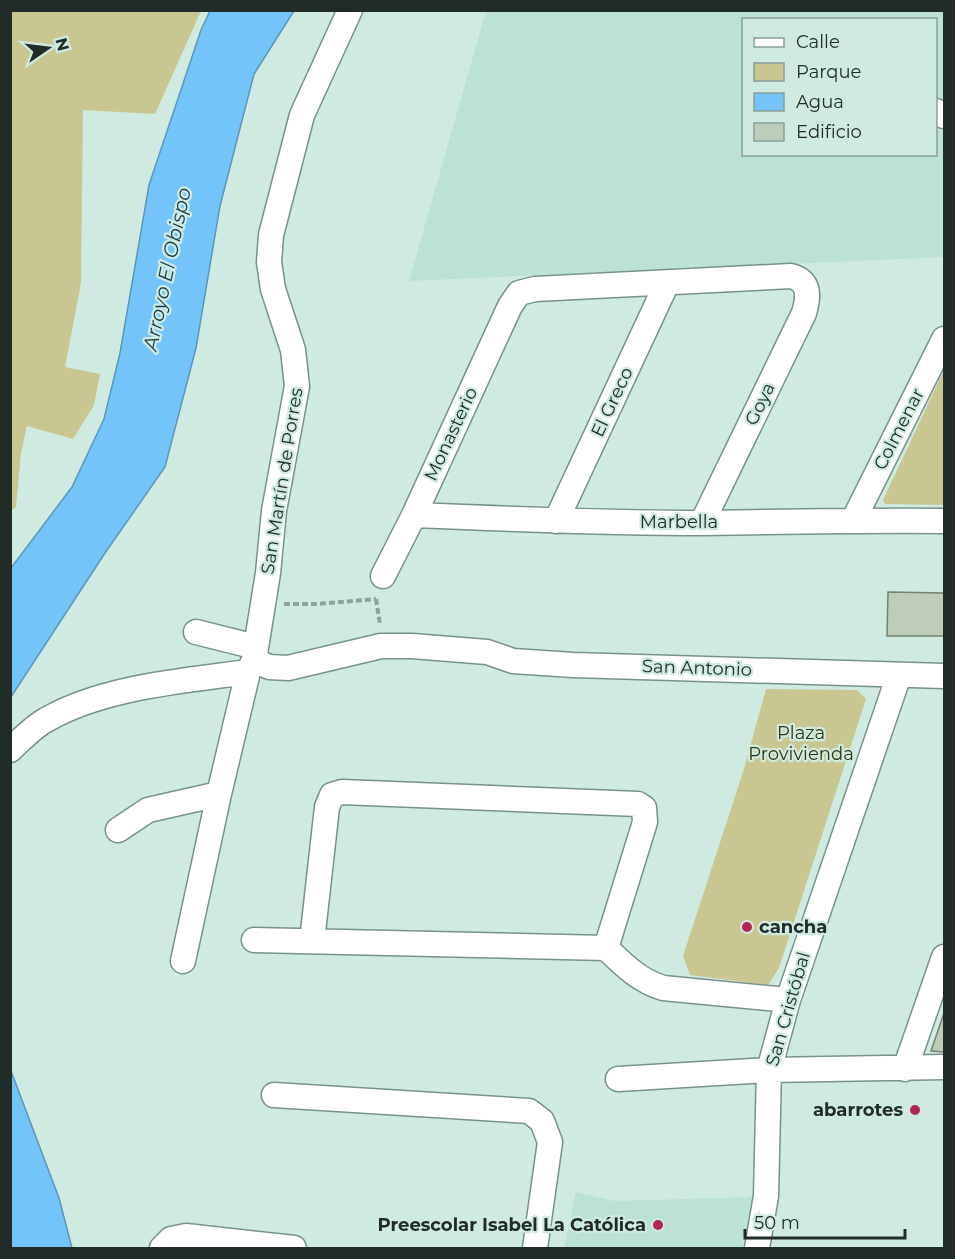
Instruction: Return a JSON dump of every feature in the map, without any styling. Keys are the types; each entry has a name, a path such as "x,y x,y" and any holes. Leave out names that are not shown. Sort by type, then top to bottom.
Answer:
{"street":[{"name":"San Martín de Porres","path":"183,961 219,795 253,660 264,601 274,510 297,386 293,350 273,289 269,262 271,235 302,115 350,10"},
{"name":"Goya","path":"667,283 791,276 805,283 808,300 804,313 702,523"},
{"name":"Monasterio","path":"379,588 510,306 519,293 535,289 667,283"},
{"name":"El Greco","path":"556,521 667,283"},
{"name":"Colmenar","path":"854,519 945,339"},
{"name":"Marbella","path":"414,515 556,521 702,523 854,519 945,521"},
{"path":"196,632 253,660"},
{"name":"San Antonio","path":"253,660 269,667 288,668 381,646 452,648 487,652 513,661 573,665 945,676"},
{"path":"10,750 45,720 82,704 253,660"},
{"name":"San Cristóbal","path":"757,1248 766,1196 769,1070 788,1000 899,675"},
{"path":"312,941 327,807 332,795 342,792 638,804 644,808 645,822 606,948"},
{"path":"118,830 148,810 219,795"},
{"path":"254,940 606,948 632,974 647,983 663,988 788,1000"},
{"path":"905,1069 945,957"},
{"path":"618,1079 769,1070 945,1067"},
{"path":"274,1095 529,1111 542,1121 550,1142 535,1248"},
{"path":"162,1247 171,1239 186,1236 294,1248"}],"path":[{"path":"264,601 292,605 379,588 381,646"}],"shaded area":[{"path":"486,11 944,11 944,257 409,281"},
{"name":"Preescolar Isabel La Católica","path":"576,1192 614,1201 754,1197 742,1248 564,1248"}],"green space":[{"path":"11,10 201,11 155,114 83,110 81,283 65,367 100,374 94,405 73,439 27,426 21,453 16,507 11,511"},
{"path":"944,370 944,505 885,504 883,500"},
{"name":"Plaza Provivienda","path":"766,689 857,690 866,699 779,968 768,985 690,975 683,956 744,769"}],"water":[{"name":"Arroyo El Obispo","path":"210,11 294,11 254,74 220,206 196,348 165,467 105,553 11,697 11,568 72,487 104,419 120,353 149,185 201,30"},
{"path":"11,1071 59,1198 72,1248 11,1248"}],"building":[{"path":"888,592 944,593 944,636 887,636"},
{"path":"944,1013 944,1052 931,1051"}],"place":[{"name":"cancha","path":"747,927"},
{"name":"abarrotes","path":"915,1110"},
{"name":"Preescolar Isabel La Católica","path":"658,1225"}]}
